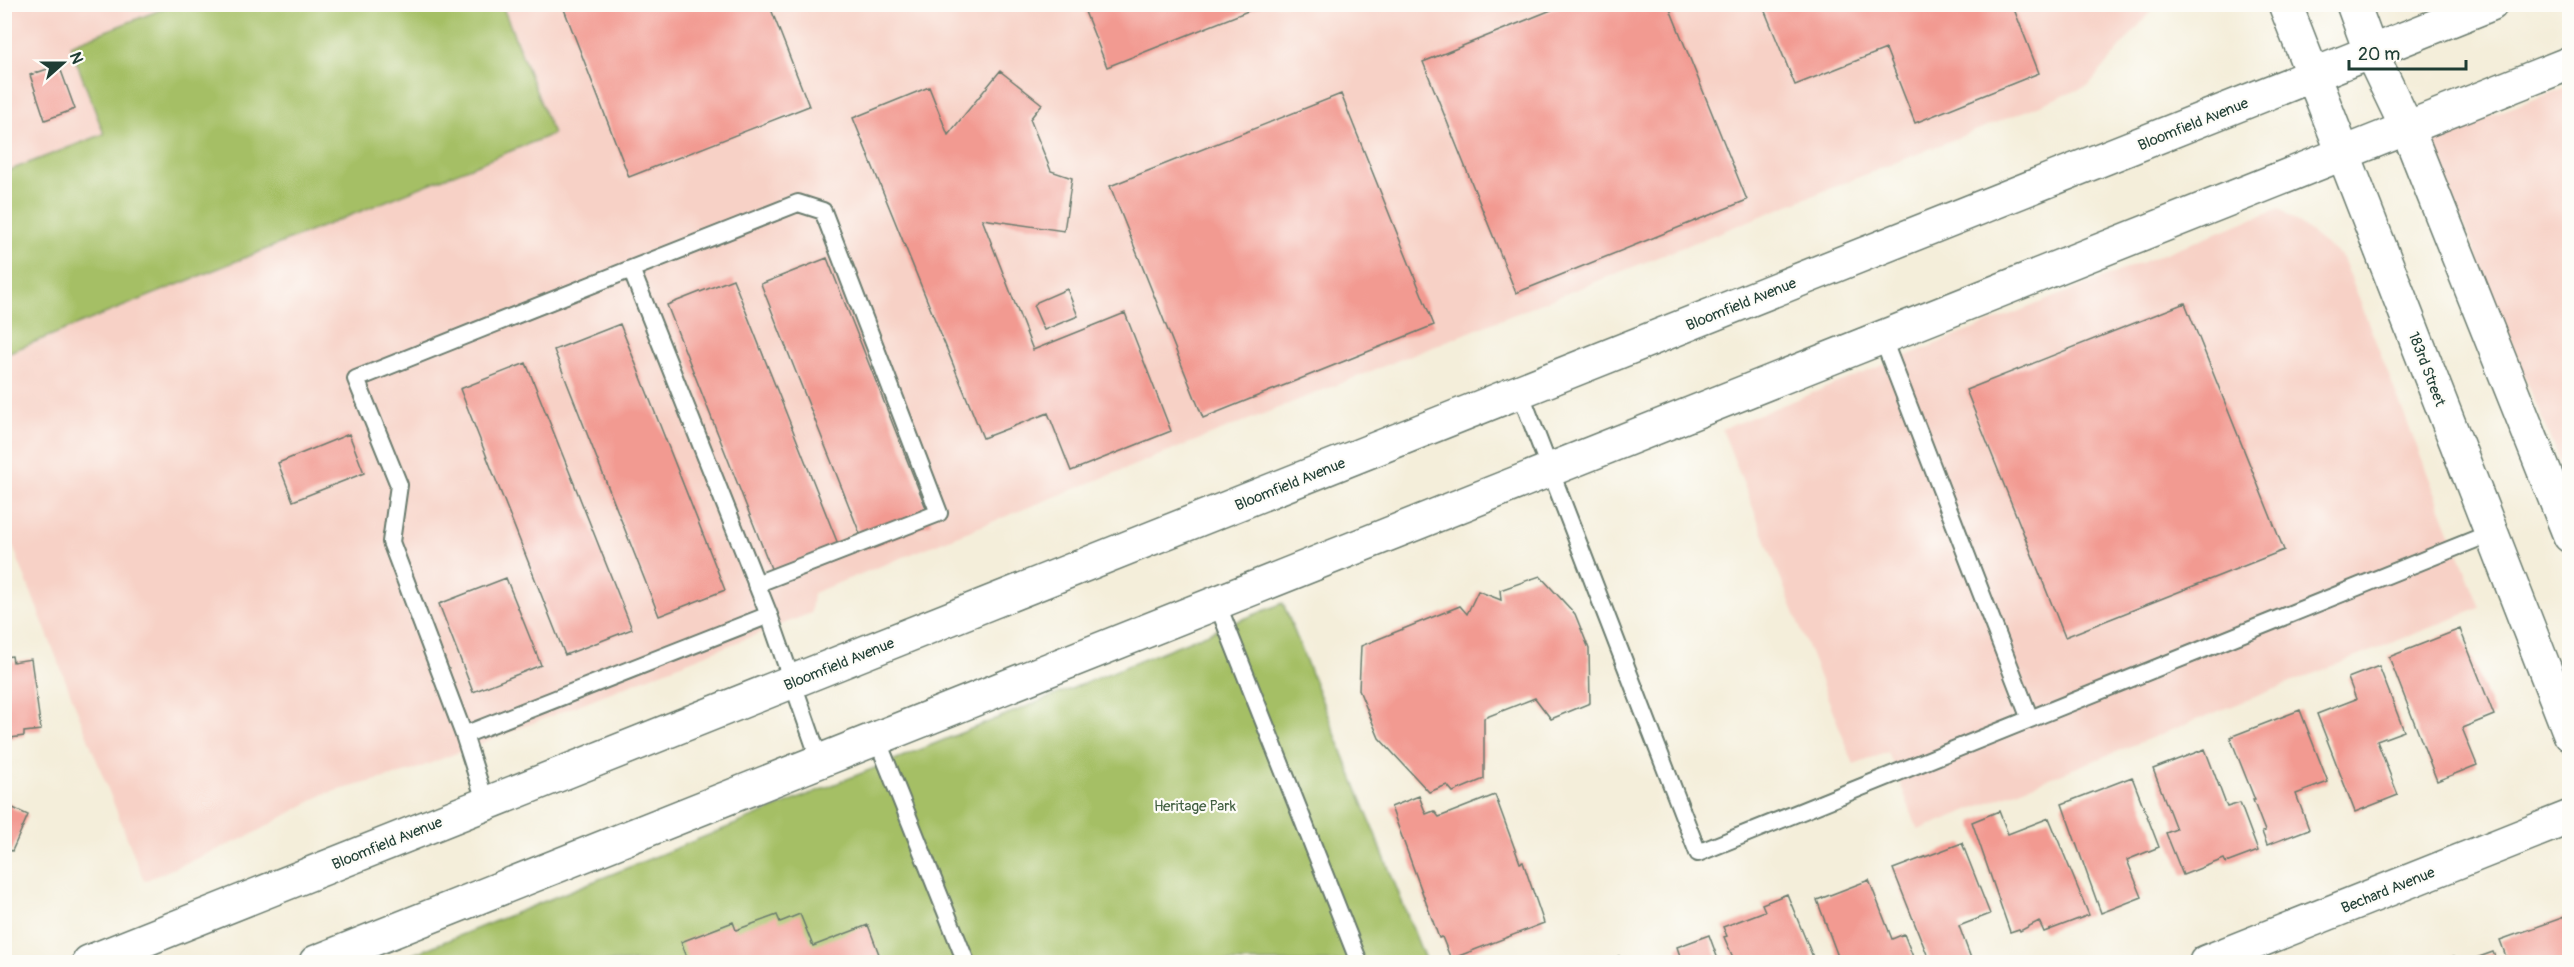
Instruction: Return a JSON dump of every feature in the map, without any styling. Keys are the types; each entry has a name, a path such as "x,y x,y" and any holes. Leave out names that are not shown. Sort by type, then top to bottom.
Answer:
{"street":[{"name":"183rd Street","path":"2285,4 2570,734"},
{"path":"2353,4 2371,53 2407,128 2570,536"},
{"name":"Bloomfield Avenue","path":"89,963 2491,4"},
{"path":"316,963 2570,63"},
{"name":"Bechard Avenue","path":"2206,963 2570,817"}],"lane":[{"path":"486,804 464,735 391,542 399,485 356,379 798,203 823,211 939,513 756,585"},
{"path":"631,269 769,615 820,761"},
{"path":"1882,337 2030,719"},
{"path":"1520,392 1698,853 2492,533"},
{"path":"1217,603 1359,963"},
{"path":"464,735 769,615"},
{"path":"877,739 966,963"}],"shaded area":[{"path":"5,5 2156,5 2088,86 813,593 811,613 411,771 324,794 249,836 144,881 5,526"},
{"path":"2569,86 2569,486 2429,139"},
{"path":"2279,208 2343,258 2480,608 1918,830 1888,752 1854,765 1722,429"}],"green space":[{"path":"173,5 502,5 553,134 5,354 5,172 104,134 70,45"},
{"name":"Heritage Park","path":"1283,603 1426,962 394,962"}],"building":[{"path":"562,4 769,4 809,106 629,177"},
{"path":"1082,4 1263,4 1263,5 1107,67"},
{"path":"1566,4 1668,4 1747,200 1516,293 1423,62"},
{"path":"1762,4 2012,4 2039,73 1915,123 1886,49 1795,85"},
{"path":"59,65 75,109 45,120 30,75"},
{"path":"1000,71 1042,104 1030,119 1051,171 1072,178 1064,231 982,219 1033,350 1125,313 1171,431 1071,471 1048,413 983,438 853,118 929,87 948,135"},
{"path":"1341,94 1434,325 1203,418 1110,186"},
{"path":"827,258 932,523 866,549 761,284"},
{"path":"733,279 838,544 772,571 667,305"},
{"path":"1067,289 1078,316 1044,330 1034,307 1037,302"},
{"path":"2185,303 2284,550 2065,637 1966,390"},
{"path":"620,324 725,590 659,616 554,350"},
{"path":"526,363 632,629 565,655 460,389"},
{"path":"349,434 364,473 293,501 278,463"},
{"path":"1540,576 1575,614 1589,649 1590,703 1551,719 1535,698 1484,718 1484,779 1453,792 1447,785 1429,792 1379,738 1359,690 1361,646 1460,606 1467,614 1478,591 1501,600 1500,590"},
{"path":"506,578 541,665 473,692 439,604"},
{"path":"2460,629 2494,715 2462,728 2477,765 2437,781 2389,657"},
{"path":"12,656 13,662 31,659 41,730 24,732 24,736 4,739 4,657"},
{"path":"2379,666 2404,731 2377,741 2398,795 2355,812 2317,714 2356,699 2348,678"},
{"path":"2300,710 2328,782 2296,794 2309,829 2267,845 2262,832 2265,831 2253,800 2255,800 2230,737"},
{"path":"2205,749 2227,807 2240,803 2258,851 2226,863 2224,859 2183,875 2166,833 2176,829 2153,769"},
{"path":"2132,777 2159,847 2127,860 2142,897 2101,913 2062,804"},
{"path":"1495,795 1520,863 1523,862 1544,923 1451,959 1442,937 1439,938 1391,807 1419,796 1426,814 1434,811 1439,817"},
{"path":"4,801 28,815 12,851 4,848"},
{"path":"1999,811 2008,834 2049,818 2089,915 2044,932 2039,921 2020,931 2019,929 2010,932 1972,822"},
{"path":"1962,843 1990,914 1959,926 1972,961 1930,962 1893,869"},
{"path":"1869,880 1892,939 1904,934 1915,962 1840,962 1817,900"},
{"path":"1787,894 1815,962 1735,962 1724,937 1727,936 1723,927 1765,911 1762,904"},
{"path":"800,914 813,946 868,925 882,962 689,962 681,942 733,922 736,930 777,915 780,922"},
{"path":"2570,915 2570,962 2508,962 2500,940"},
{"path":"1709,935 1719,962 1682,962 1677,947"},
{"path":"2493,952 2497,962 2465,962"},
{"path":"1619,956 1622,962 1603,962"},
{"path":"2454,956 2457,962 2439,962"}]}
